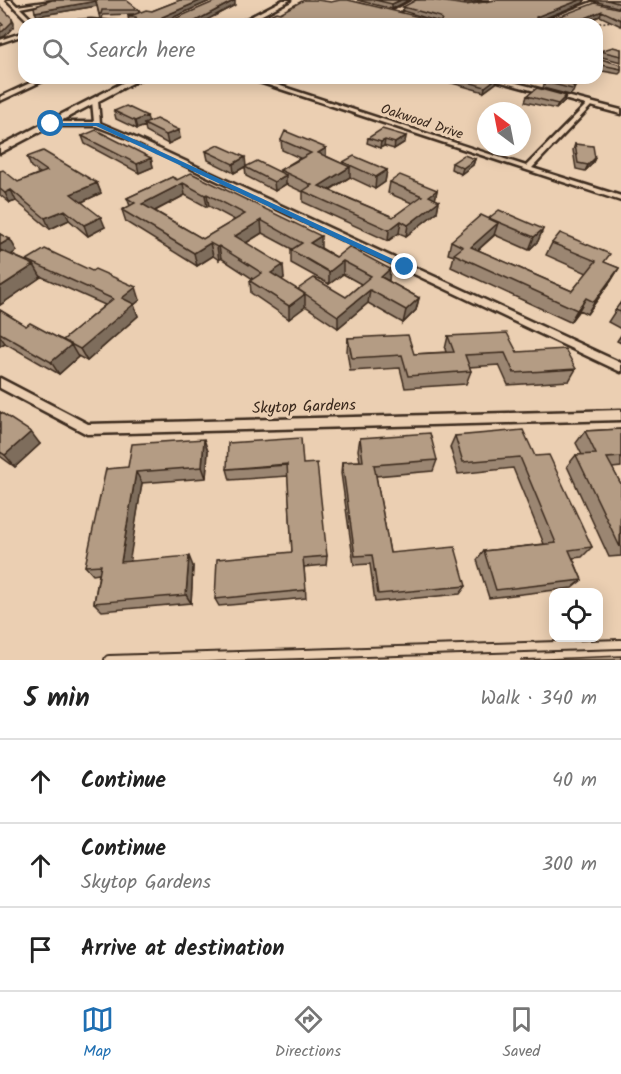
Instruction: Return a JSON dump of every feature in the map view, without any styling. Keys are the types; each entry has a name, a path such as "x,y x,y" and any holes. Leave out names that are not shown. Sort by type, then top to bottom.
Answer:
{"street":[{"path":"9,0 28,18"},
{"path":"16,7 58,0"},
{"path":"253,18 287,0"},
{"path":"394,12 416,0"},
{"path":"581,0 602,5"},
{"path":"554,18 593,3"},
{"path":"384,9 406,15"},
{"path":"0,42 18,35"},
{"path":"0,99 33,84"},
{"path":"0,150 127,84"},
{"name":"Oakwood Drive","path":"268,84 621,200"},
{"path":"512,84 621,112"},
{"path":"94,101 97,124"},
{"path":"526,168 590,104"},
{"path":"51,124 97,124 621,368"},
{"name":"Skytop Gardens","path":"0,383 87,429 621,415"}],"lane":[{"path":"109,660 621,644"}],"path":[{"path":"603,22 616,20"}],"building":[{"path":"52,0 126,0 139,10 102,10 99,14 96,1 35,12 34,7"},
{"path":"180,0 202,0 162,18 128,17 146,10 152,11"},
{"path":"218,0 235,0 201,18 177,18"},
{"path":"304,0 331,2 348,0 423,18 264,18 276,12 280,13"},
{"path":"375,0 401,0 392,4"},
{"path":"416,0 466,5 496,0 580,0 536,17 441,18 403,7"},
{"path":"607,0 621,0 621,4"},
{"path":"595,3 621,9 621,20 602,11 585,18 555,18"},
{"path":"0,6 12,18 12,22 0,32 0,26 3,25 0,22"},
{"path":"613,47 621,49 621,56 603,52"},
{"path":"603,60 621,65 621,69 603,65"},
{"path":"553,84 570,84 575,87 572,89"},
{"path":"537,88 566,96 558,104 527,96"},
{"path":"126,106 147,116 135,121 114,111"},
{"path":"156,119 179,130 166,135 144,124"},
{"path":"382,129 406,136 395,143 368,138"},
{"path":"96,130 151,158 137,164 82,136"},
{"path":"285,131 326,148 318,153 350,167 319,186 393,217 422,196 390,182 400,175 437,190 429,196 439,201 408,225 401,221 389,230 303,191 312,185 280,170 311,153 281,140"},
{"path":"575,144 593,146 595,158 588,165 578,163"},
{"path":"218,145 245,157 233,164 206,151"},
{"path":"43,151 97,183 71,194 101,217 84,225 65,210 45,218 11,190 5,193 0,189 0,171 3,170 18,182 47,171 27,157"},
{"path":"464,155 475,159 463,168 452,163"},
{"path":"354,156 387,170 376,177 343,162"},
{"path":"257,161 286,175 274,182 245,167"},
{"path":"191,173 321,236 310,243 336,257 349,247 390,269 381,277 419,298 406,310 370,290 338,316 298,289 314,278 346,297 371,276 343,261 329,272 291,250 302,243 261,220 235,236 283,265 271,273 305,294 289,306 250,281 262,273 219,246 210,243 194,253 122,210 135,203 127,198 172,177 177,180","holes":["183,183 245,214 203,239 142,204"]},
{"path":"499,210 543,229 534,237 489,218"},
{"path":"481,215 498,223 471,247 572,291 596,261 552,243 560,233 610,254 604,262 619,268 594,302 586,298 577,310 454,254 463,247 451,241"},
{"path":"0,234 10,239 0,245"},
{"path":"45,249 92,271 95,269 136,287 122,298 134,304 80,349 63,340 113,299 27,260"},
{"path":"0,250 34,265 0,287"},
{"path":"621,302 621,312 615,310"},
{"path":"0,310 26,326 30,323 71,345 51,362 0,333"},
{"path":"507,333 517,352 565,349 576,369 514,373 505,353 465,355 471,371 408,376 402,355 352,358 348,338 408,335 414,354 454,352 448,336"},
{"path":"0,412 31,432 5,455 0,452"},
{"path":"621,429 621,457 607,458 621,484 620,547 576,455 596,454 585,431"},
{"path":"523,430 535,456 549,455 592,547 569,550 582,580 496,590 484,551 556,543 520,457 463,462 455,436"},
{"path":"430,433 437,460 374,465 390,553 455,547 466,586 378,594 372,555 355,556 342,462 363,461 360,438"},
{"path":"301,438 303,464 317,463 327,556 303,558 306,590 215,599 217,559 292,552 287,464 227,469 228,443"},
{"path":"204,439 202,467 136,472 121,562 189,556 186,595 94,603 101,565 85,566 106,469 128,467 132,444"},
{"path":"621,656 621,660 520,660"}],"route":[{"path":"51,124 97,124 405,267"}]}
